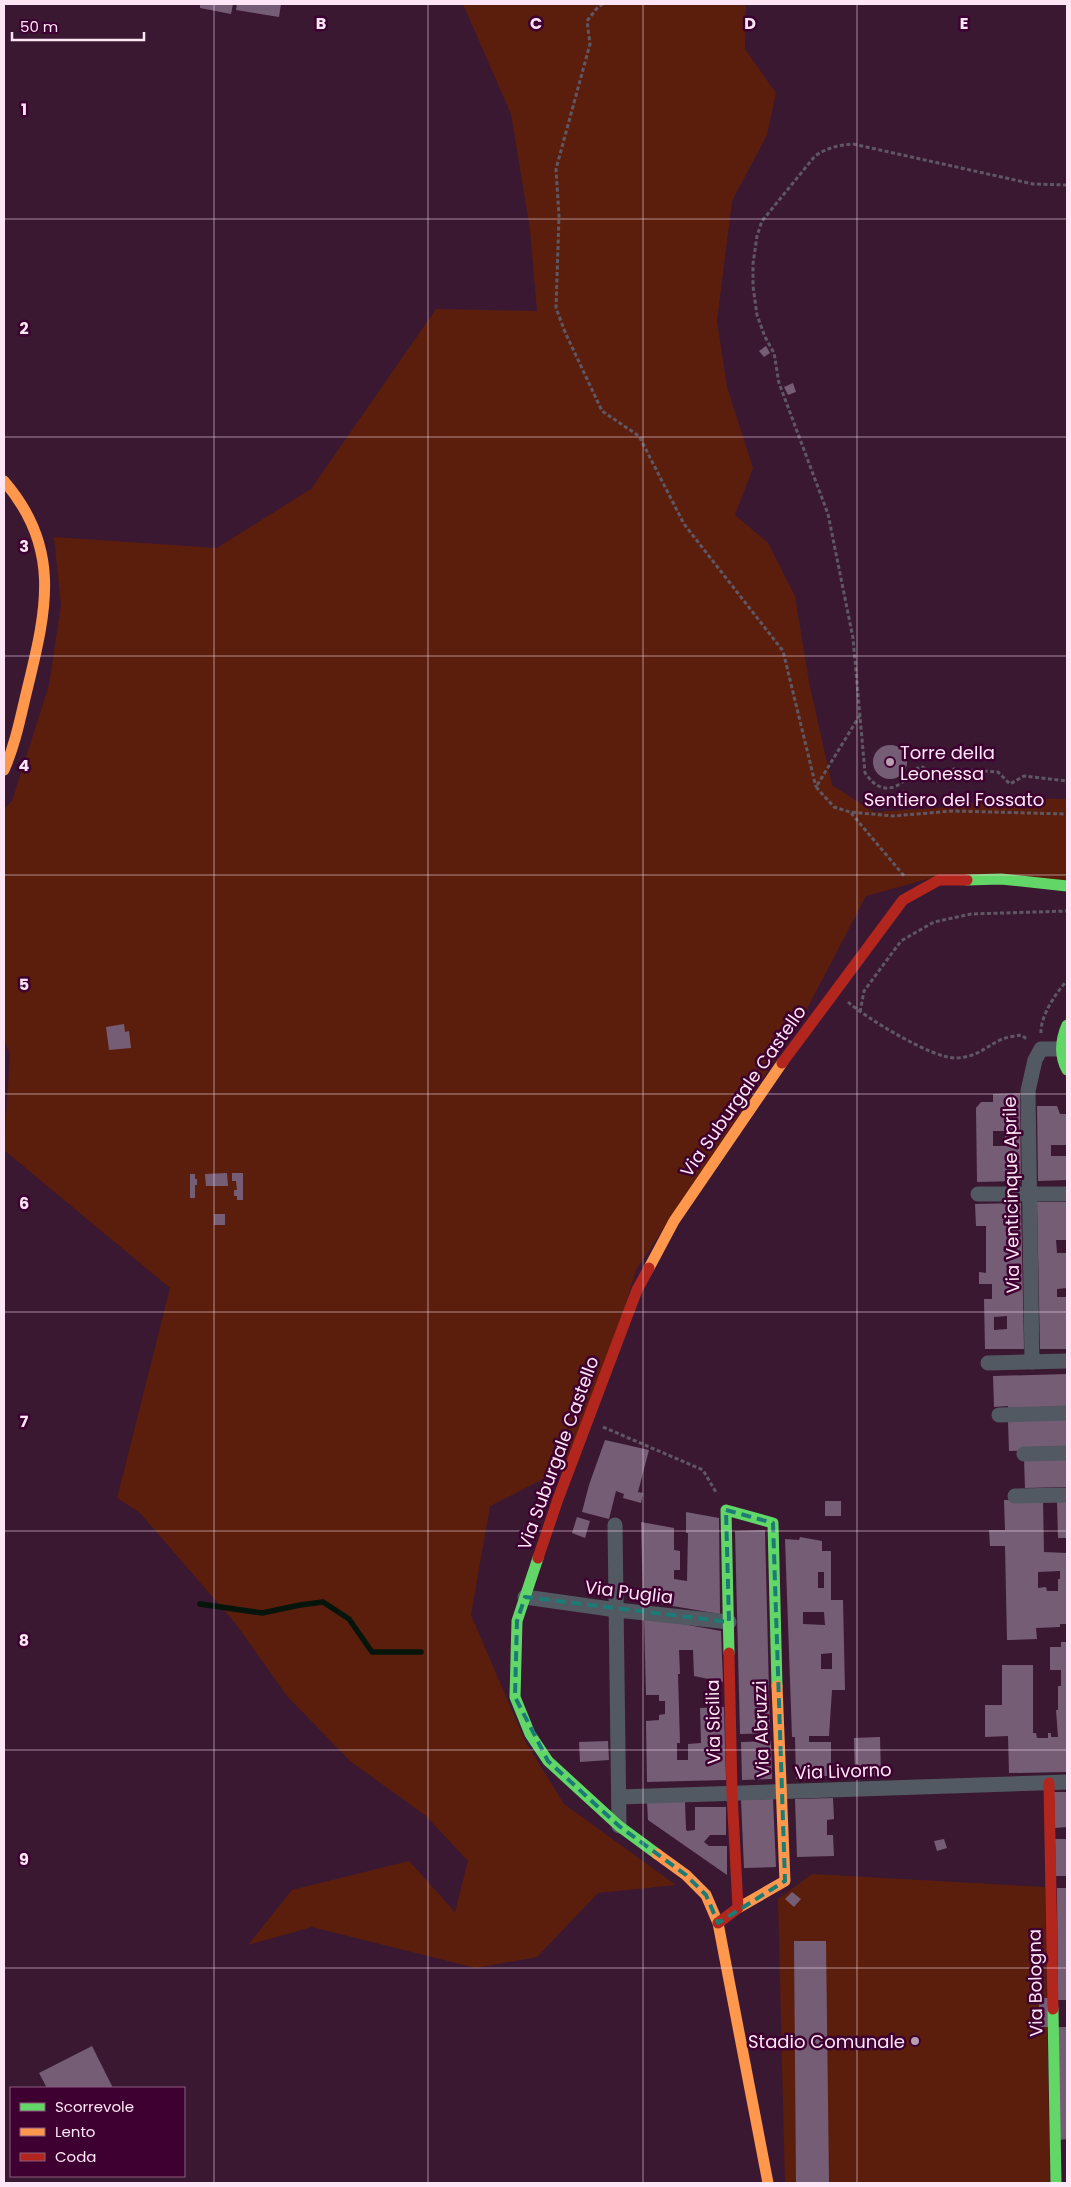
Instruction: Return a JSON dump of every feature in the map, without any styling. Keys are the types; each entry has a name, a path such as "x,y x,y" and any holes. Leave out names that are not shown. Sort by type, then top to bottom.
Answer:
{"street":[{"path":"4,481 26,509 37,532 43,554 44,576 40,627 34,659 12,753 4,770"},
{"name":"Via Suburgale Castello","path":"768,2183 718,1923 706,1896 686,1875 619,1826 548,1761 530,1734 515,1697 517,1621 558,1498 637,1290 674,1221 778,1068 903,900 939,880 1002,878 1067,886"},
{"path":"1067,1025 1062,1036 1060,1049 1067,1070"},
{"path":"1041,1049 1060,1049"},
{"name":"Via Venticinque Aprile","path":"1032,1362 1028,1091 1035,1060 1041,1049"},
{"path":"978,1194 1067,1194"},
{"path":"988,1362 1067,1361"},
{"path":"999,1415 1067,1414"},
{"path":"1024,1454 1067,1453"},
{"path":"1015,1496 1067,1495"},
{"name":"Via Abruzzi","path":"726,1510 773,1523 780,1792 785,1881 738,1908"},
{"name":"Via Sicilia","path":"726,1510 732,1793 738,1908"},
{"path":"615,1524 619,1826"},
{"name":"Via Puglia","path":"525,1597 617,1610 729,1622"},
{"name":"Via Bologna","path":"1049,1782 1060,2011 1061,2153 1056,2183"},
{"name":"Via Livorno","path":"619,1797 1067,1782"},
{"path":"718,1923 738,1908"}],"path":[{"path":"603,4 598,7 587,21 590,44 556,169 559,216 556,308 565,332 602,411 640,436 684,524 783,651 816,787"},
{"path":"1067,185 1033,184 853,144 838,145 825,149 815,156 762,221 756,236 753,264 753,286 757,316 765,337 772,346 779,383 828,514 848,604 853,638 865,773 872,783 881,788 902,783 918,768 923,767 938,781 954,769 998,772 1010,784 1024,776 1067,781"},
{"path":"816,787 860,715"},
{"name":"Sentiero del Fossato","path":"816,787 834,806 850,812 893,816 953,811 1067,814"},
{"path":"850,812 918,892"},
{"path":"860,1012 864,991 900,941 934,922 971,914 1067,911"},
{"path":"1041,1049 1040,1028 1047,1012 1067,981"},
{"path":"836,991 860,1012 934,1053 955,1058 979,1053 1002,1039 1021,1035 1041,1049"},
{"path":"587,1420 703,1470 726,1510"}],"highlighted area":[{"path":"726,1510 773,1523 785,1881 718,1923 706,1895 686,1875 619,1826 548,1761 515,1697 517,1621 525,1597 729,1622"}],"shaded area":[{"path":"463,4 746,4 745,49 776,93 767,135 732,201 717,321 727,387 753,468 735,515 768,543 795,596 809,682 832,785 874,812 938,808 1006,798 1067,799 1067,884 939,876 866,896 799,1024 636,1270 579,1461 490,1506 471,1615 525,1741 564,1804 676,1885 598,1893 537,1957 476,1968 312,1927 248,1945 292,1890 409,1861 455,1912 468,1861 426,1816 350,1761 287,1696 236,1624 140,1513 117,1498 170,1288 4,1150 10,1054 4,1039 4,809 12,801 49,685 61,605 54,537 217,548 311,489 436,309 537,311 530,229 511,114"},
{"name":"Stadio Comunale","path":"812,1874 1045,1887 1050,2183 785,2183 778,1899"}],"building":[{"path":"200,4 233,4 231,14 200,8"},
{"path":"237,4 281,4 279,17 236,10"},
{"path":"766,346 770,353 764,357 759,351"},
{"path":"793,383 796,392 788,395 784,387"},
{"name":"Torre della Leonessa","path":"890,745 902,750 907,762 902,774 890,779 878,774 873,762 878,750"},
{"path":"124,1024 125,1032 129,1031 131,1048 109,1050 106,1027"},
{"path":"1020,1093 1021,1181 977,1182 976,1108 981,1102 993,1102 993,1094","holes":["993,1131 1005,1131 1005,1146 993,1146"]},
{"path":"1037,1106 1057,1106 1060,1114 1067,1114 1067,1145 1051,1145 1051,1156 1067,1156 1067,1180 1038,1181"},
{"path":"227,1173 228,1186 206,1186 205,1174"},
{"path":"232,1173 243,1173 243,1200 237,1200 237,1196 234,1196 234,1190 237,1190 236,1181 232,1181"},
{"path":"190,1174 195,1174 195,1179 197,1179 195,1198 190,1198"},
{"path":"1037,1202 1067,1202 1067,1240 1056,1240 1057,1253 1067,1253 1067,1288 1057,1289 1057,1297 1067,1297 1067,1349 1040,1349"},
{"path":"1021,1203 1024,1349 985,1349 984,1299 992,1299 992,1284 979,1284 979,1272 986,1273 986,1226 976,1226 975,1204","holes":["1007,1316 1007,1329 994,1330 994,1317"]},
{"path":"214,1214 225,1214 225,1225 214,1225"},
{"path":"1067,1374 1067,1408 1008,1410 1008,1406 994,1407 993,1376"},
{"path":"1067,1419 1067,1450 1009,1451 1008,1421"},
{"path":"605,1440 649,1450 638,1492 643,1493 641,1503 623,1498 624,1494 616,1491 609,1519 582,1512 589,1485"},
{"path":"1067,1457 1067,1487 1025,1488 1024,1458"},
{"path":"1004,1500 1043,1500 1044,1552 1067,1553 1067,1624 1060,1624 1060,1627 1036,1628 1037,1639 1007,1640 1005,1546 990,1546 989,1530 1005,1530","holes":["1060,1571 1060,1579 1058,1579 1058,1591 1047,1591 1046,1587 1038,1588 1038,1572"]},
{"path":"1057,1500 1067,1500 1067,1538 1058,1538"},
{"path":"825,1501 841,1501 841,1516 825,1516"},
{"path":"686,1512 719,1518 720,1614 643,1601 641,1522 674,1528 674,1550 680,1551 680,1570 674,1570 674,1579 687,1581 688,1533 686,1533"},
{"path":"577,1517 590,1521 585,1538 572,1533"},
{"path":"765,1530 770,1733 740,1734 735,1531"},
{"path":"800,1537 822,1541 822,1551 831,1551 831,1600 843,1600 845,1690 832,1690 829,1736 809,1736 809,1742 831,1742 831,1776 796,1779 795,1737 792,1737 785,1539 799,1540","holes":["818,1572 824,1572 824,1588 818,1588","803,1612 824,1612 825,1625 803,1624","832,1653 832,1669 821,1669 821,1654"]},
{"path":"644,1617 721,1631 723,1682 694,1676 693,1650 679,1650 680,1743 677,1743 677,1760 688,1760 688,1744 701,1743 700,1708 724,1707 726,1780 647,1782 646,1721 659,1720 659,1715 665,1714 665,1701 659,1701 659,1695 646,1695"},
{"path":"1061,1642 1067,1642 1067,1772 1009,1773 1008,1736 985,1737 985,1705 1002,1705 1002,1665 1033,1665 1033,1733 1036,1733 1037,1738 1048,1738 1048,1733 1051,1733 1051,1737 1058,1737 1056,1710 1058,1710 1058,1686 1061,1686 1061,1670 1050,1670 1050,1647 1061,1647"},
{"path":"880,1737 881,1776 855,1777 854,1738"},
{"path":"608,1741 609,1760 580,1762 579,1742"},
{"path":"771,1741 772,1779 742,1780 741,1742"},
{"path":"1054,1792 1067,1792 1067,1827 1055,1828"},
{"path":"833,1798 834,1819 827,1820 827,1835 833,1835 834,1856 797,1857 795,1799"},
{"path":"773,1799 776,1867 744,1868 741,1800"},
{"path":"647,1802 685,1802 687,1831 695,1830 695,1807 726,1807 726,1835 710,1835 704,1842 709,1846 727,1846 727,1875 648,1820"},
{"path":"944,1839 947,1848 937,1851 934,1841"},
{"path":"1055,1839 1067,1839 1067,1876 1056,1876"},
{"path":"1057,1888 1067,1888 1067,2000 1058,2000"},
{"path":"792,1892 801,1899 794,1907 785,1899"},
{"path":"794,1941 826,1941 829,2182 796,2182"},
{"path":"1039,1998 1048,1998 1048,2027 1039,2027"},
{"path":"1058,2027 1067,2027 1067,2139 1059,2140"},
{"path":"92,2046 112,2087 46,2087 39,2073"}],"waterway":[{"path":"200,1604 262,1613 323,1602 349,1619 372,1652 421,1652"}],"traffic: fast":[{"path":"967,880 1001,879 1067,886"},
{"path":"1067,1025 1061,1048 1067,1070"},
{"path":"729,1653 726,1510 773,1523 777,1686"},
{"path":"538,1558 517,1621 515,1697 530,1734 548,1761 619,1826 657,1854"},
{"path":"1053,2009 1056,2183"}],"traffic: slow":[{"path":"4,481 22,506 34,530 42,554 44,579 44,604 35,658 15,739 4,770"},
{"path":"649,1268 674,1221 782,1063"},
{"path":"738,1908 785,1881 777,1686"},
{"path":"657,1854 686,1875 706,1895 718,1923 768,2183"}],"traffic: jam":[{"path":"782,1063 903,900 939,880 967,880"},
{"path":"538,1558 558,1499 637,1290 649,1268"},
{"path":"718,1923 738,1908 732,1793 729,1653"},
{"path":"1049,1783 1053,2009"}],"place":[{"name":"Torre della Leonessa","path":"890,762"},
{"name":"Stadio Comunale","path":"915,2041"}]}
